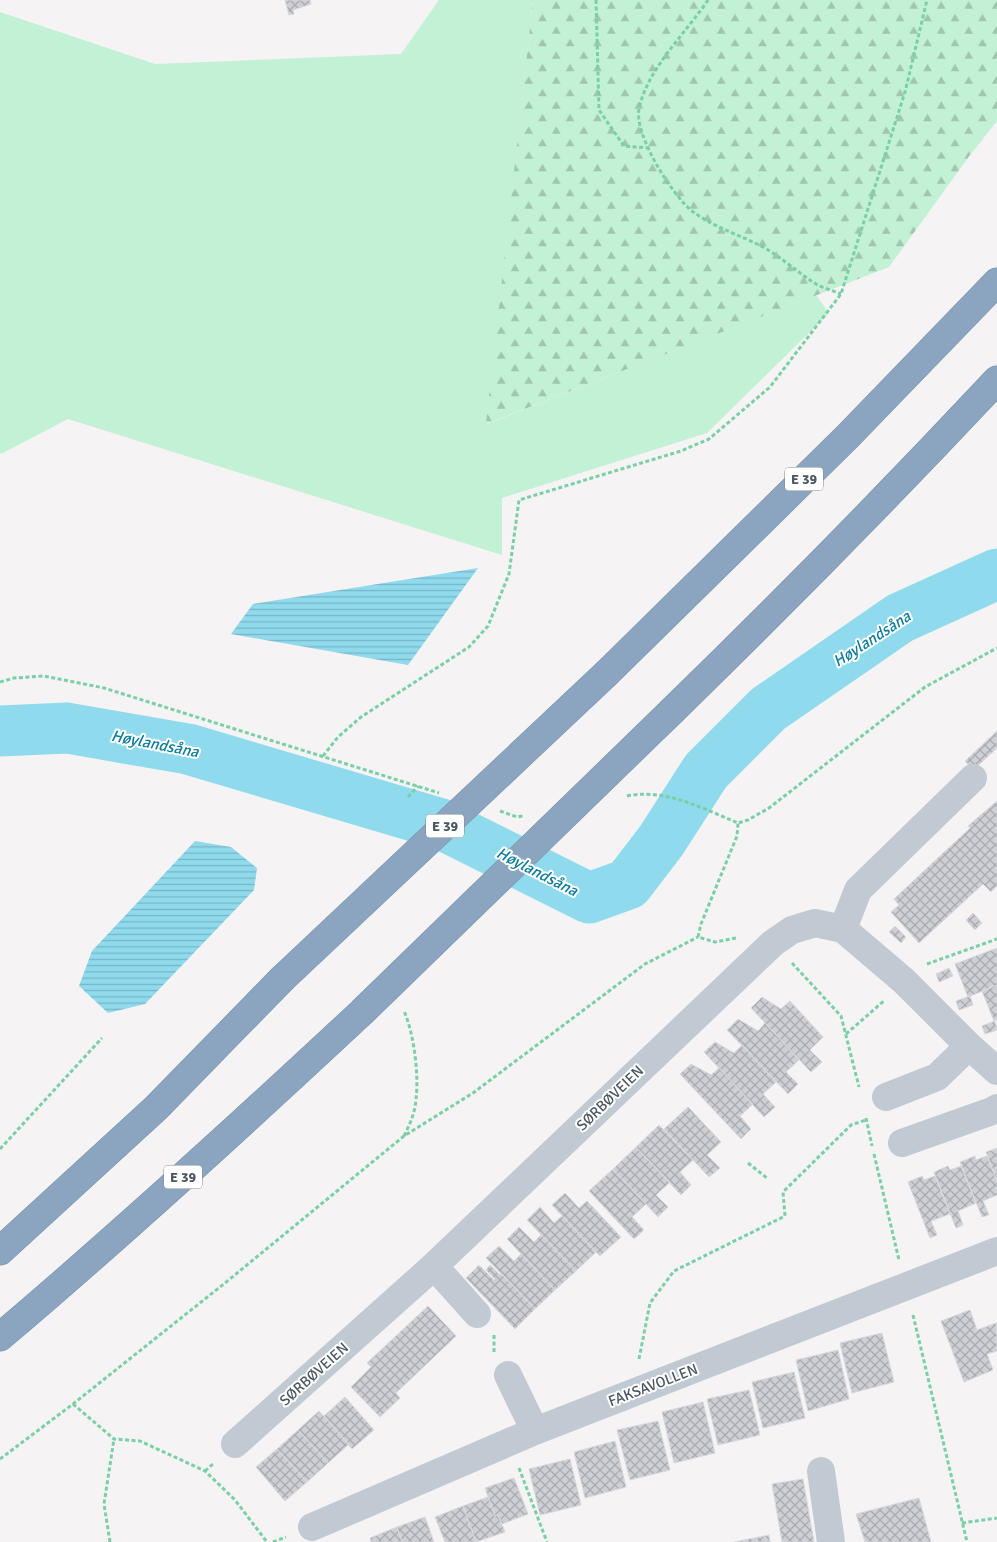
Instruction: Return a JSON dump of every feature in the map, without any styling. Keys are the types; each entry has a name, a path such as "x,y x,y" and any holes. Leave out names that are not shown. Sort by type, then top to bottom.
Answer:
{"highway":[{"name":"E 39","path":"0,1251 156,1108 282,979 608,673 848,436 997,282"},
{"name":"E 39","path":"0,1337 62,1285 218,1147 362,1012 725,660 910,473 997,380"}],"street":[{"path":"973,778 858,890 843,929 904,981 969,1046 997,1071"},
{"name":"SØRBØVEIEN","path":"235,1444 434,1266 772,942 792,930 814,924 843,929"},
{"path":"875,1103 937,1078 969,1046"},
{"path":"902,1143 992,1112 997,1108"},
{"name":"FAKSAVOLLEN","path":"312,1527 535,1431 997,1251"},
{"path":"434,1266 477,1314"},
{"path":"508,1375 535,1431"},
{"path":"821,1470 830,1542"}],"path":[{"path":"596,0 599,110 624,146 648,148"},
{"path":"708,0 654,73 645,91 639,110 642,130 648,148 678,198 692,211 762,247 814,284 841,294"},
{"path":"323,756 338,737 361,717 469,647 488,626 510,574 519,500 681,451 709,439 770,388 841,294 905,92 927,0"},
{"path":"621,797 661,794 738,823 748,820 769,808 925,687 997,648"},
{"path":"0,682 14,678 44,676 104,688 445,794"},
{"path":"408,797 418,786"},
{"path":"499,811 517,817 531,815"},
{"path":"698,936 701,924 737,836 738,823"},
{"path":"0,1459 73,1404 225,1283 404,1136 472,1093 645,964 698,936 715,942 744,936"},
{"path":"789,960 841,1016 860,1091"},
{"path":"401,1004 410,1030 416,1085 413,1117 404,1136"},
{"path":"0,1149 102,1038"},
{"path":"875,1103 866,1120 967,1542"},
{"path":"642,1389 638,1366 650,1302 674,1271 785,1216 783,1192 851,1125 866,1120"},
{"path":"748,1163 767,1178"},
{"path":"477,1314 494,1326 494,1358 508,1375"},
{"path":"73,1404 114,1439 140,1440 205,1471 235,1500 267,1542"},
{"path":"110,1542 104,1504 114,1439"},
{"path":"521,1472 547,1542"},
{"path":"962,1523 997,1518"}],"green space":[{"path":"439,0 533,0 487,424 816,295 829,313 707,433 502,498 502,555 68,419 1,454 0,12 155,64 401,54"},
{"path":"533,0 997,0 997,121 889,267 486,424"}],"water":[{"path":"478,568 408,665 231,634 253,604"},
{"path":"195,841 231,847 257,868 254,890 145,1004 108,1013 79,986 92,951"}],"building":[{"path":"285,0 310,0 311,4 293,10 294,14 289,15"},
{"path":"997,731 997,748 973,770 965,761"},
{"path":"997,801 997,886 991,892 983,884 919,943 891,912 899,905 894,899 970,828 968,826"},
{"path":"973,913 982,923 975,930 966,920"},
{"path":"895,926 906,937 901,943 889,932"},
{"path":"997,948 997,985 968,997 955,964"},
{"path":"949,968 953,976 939,982 936,974"},
{"path":"997,985 997,1020 994,1021 982,991"},
{"path":"970,996 973,1005 959,1010 956,1001"},
{"path":"762,997 781,1009 790,1001 823,1037 810,1050 822,1062 811,1072 751,1008"},
{"path":"738,1019 758,1031 765,1023 799,1060 786,1072 798,1084 788,1094 727,1030"},
{"path":"995,1021 997,1030 985,1034 982,1026"},
{"path":"715,1042 734,1053 742,1045 776,1082 763,1094 775,1107 764,1117 704,1052"},
{"path":"691,1064 711,1075 719,1068 753,1104 740,1116 751,1129 741,1139 680,1074"},
{"path":"688,1107 721,1142 707,1155 720,1168 709,1177 664,1129"},
{"path":"659,1125 693,1160 680,1172 691,1185 681,1195 636,1147"},
{"path":"636,1147 670,1182 656,1195 668,1207 658,1217 613,1169"},
{"path":"997,1148 997,1181 986,1152"},
{"path":"975,1156 976,1160 987,1156 997,1181 997,1195 983,1201 989,1215 982,1217 960,1162"},
{"path":"948,1166 950,1170 961,1166 976,1203 958,1211 963,1225 956,1228 934,1172"},
{"path":"613,1169 646,1204 632,1217 644,1230 634,1239 589,1191"},
{"path":"922,1176 924,1180 935,1176 950,1214 931,1221 937,1235 930,1238 908,1182"},
{"path":"565,1193 579,1208 587,1201 621,1237 600,1256 552,1205"},
{"path":"540,1207 554,1223 562,1216 596,1252 576,1271 527,1220"},
{"path":"519,1227 534,1242 541,1235 576,1271 555,1290 507,1239"},
{"path":"499,1246 514,1261 521,1254 555,1290 535,1309 486,1258"},
{"path":"479,1265 494,1280 486,1270 490,1265 500,1275 501,1273 535,1309 515,1329 466,1278"},
{"path":"428,1306 456,1336 396,1393 400,1398 380,1417 351,1387 371,1367 367,1363"},
{"path":"970,1310 977,1330 996,1323 997,1351 987,1354 993,1370 964,1382 941,1321"},
{"path":"882,1333 894,1382 852,1393 840,1343"},
{"path":"838,1350 849,1399 808,1411 796,1360"},
{"path":"794,1372 805,1418 763,1428 752,1382"},
{"path":"749,1390 760,1435 718,1445 707,1399"},
{"path":"345,1397 374,1430 352,1449 324,1416"},
{"path":"703,1402 715,1453 674,1463 662,1412"},
{"path":"319,1411 349,1444 328,1463 298,1430"},
{"path":"658,1421 670,1470 630,1480 617,1430"},
{"path":"298,1430 328,1463 307,1482 277,1449"},
{"path":"615,1441 626,1487 585,1498 574,1452"},
{"path":"277,1449 307,1482 285,1501 256,1467"},
{"path":"570,1459 581,1505 540,1515 529,1469"},
{"path":"514,1478 528,1514 502,1524 498,1515 495,1516 485,1488"},
{"path":"803,1479 814,1542 782,1542 772,1484"},
{"path":"488,1497 495,1516 498,1515 505,1532 476,1542 463,1506"},
{"path":"919,1498 931,1542 865,1542 856,1514"},
{"path":"463,1506 476,1542 445,1542 435,1517"},
{"path":"425,1517 434,1542 402,1542 397,1527"},
{"path":"397,1527 402,1542 371,1542 370,1538"},
{"path":"769,1535 770,1542 734,1542"}],"waterway":[{"name":"Høylandsåna","path":"0,731 67,728 188,749 441,824 589,898 628,884 661,841 706,771 768,709 900,618 997,574"}]}
